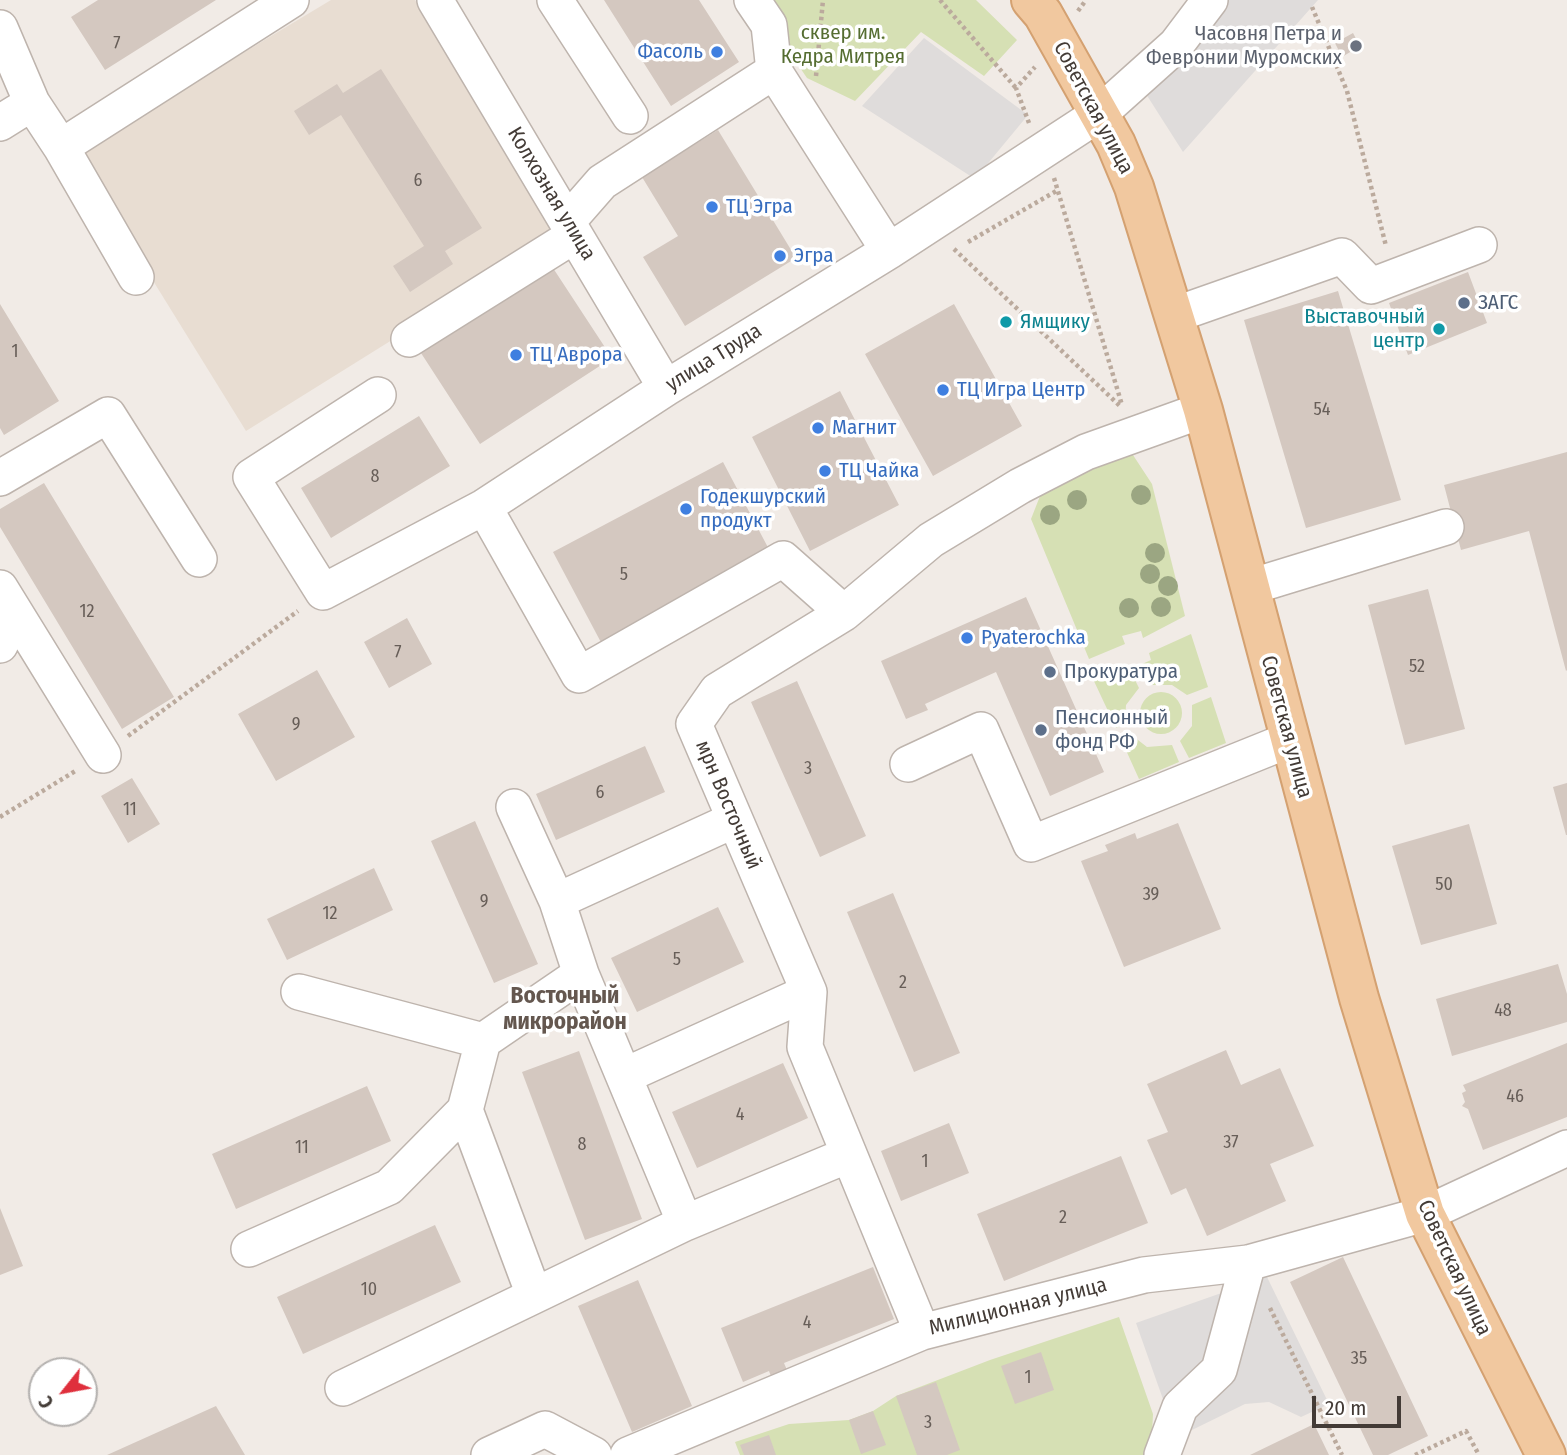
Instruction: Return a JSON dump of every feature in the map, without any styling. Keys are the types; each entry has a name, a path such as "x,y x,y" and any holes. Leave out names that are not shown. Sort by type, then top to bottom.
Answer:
{"main road":[{"name":"Советская улица","path":"1031,0 1043,13 1099,114 1134,187 1203,410 1359,998 1425,1214 1546,1455"}],"street":[{"path":"61,147 291,0"},
{"name":"Колхозная улица","path":"435,0 666,388"},
{"path":"555,0 630,116"},
{"path":"752,0 769,25 774,71 889,251"},
{"name":"улица Труда","path":"323,592 485,507 666,388 889,251 1099,114 1176,45 1210,0"},
{"path":"0,28 32,103 61,147 136,277"},
{"path":"409,339 571,228 602,182 774,71"},
{"path":"0,123 32,103"},
{"path":"1174,315 1342,256 1371,286 1479,245"},
{"path":"323,592 251,477 377,395"},
{"name":"мрн Восточный","path":"922,1332 805,1047 809,992 694,724 717,691 844,613 931,540 1020,486 1086,452 1203,410"},
{"path":"0,478 108,415 199,559"},
{"path":"485,507 579,675 783,559 844,613"},
{"path":"1250,587 1446,527"},
{"path":"5,608 103,755"},
{"path":"0,645 5,608"},
{"path":"908,764 981,730 1031,844 1289,740"},
{"path":"514,807 557,901 581,974 685,1223"},
{"path":"557,901 733,820"},
{"path":"249,1250 389,1187 465,1110 483,1041 581,974"},
{"path":"299,992 483,1041"},
{"path":"624,1076 809,992"},
{"path":"465,1110 534,1295"},
{"name":"Милиционная улица","path":"647,1451 922,1332 1144,1275 1248,1263 1425,1214 1567,1148"},
{"path":"344,1388 685,1223 848,1155"},
{"path":"1162,1455 1180,1407 1219,1370 1248,1263"},
{"path":"489,1455 545,1429 594,1455"}],"path":[{"path":"816,77 823,0"},
{"path":"940,0 1016,88 1040,153 1058,190 1123,410 954,249"},
{"path":"1016,88 1058,41 1086,0"},
{"path":"1312,7 1347,91 1388,254"},
{"path":"0,817 103,755 323,592"},
{"path":"1248,1263 1342,1455"},
{"path":"1415,1455 1466,1431 1479,1455"}],"shaded area":[{"path":"331,0 415,0 562,234 246,431 87,174 85,148"},
{"path":"1229,0 1318,0 1183,152 1146,94"},
{"path":"924,38 1028,115 975,179 862,106"},
{"path":"1267,1277 1329,1404 1301,1417 1269,1402 1245,1404 1192,1430 1170,1419 1136,1323"}],"green space":[{"name":"сквер им. Кедра Митрея","path":"754,0 976,0 1017,40 984,76 921,32 855,101 807,78"},
{"path":"1120,452 1133,455 1152,484 1185,616 1143,638 1141,631 1122,636 1125,644 1089,659 1031,519 1042,491"},
{"path":"1191,634 1208,687 1187,695 1172,685 1149,685 1140,665 1151,660 1149,653"},
{"path":"1127,664 1139,688 1126,705 1125,723 1116,728 1093,679"},
{"path":"1161,692 1176,698 1182,713 1176,728 1161,734 1146,728 1140,713 1146,698"},
{"path":"1211,697 1226,743 1189,758 1180,741 1192,726 1192,705"},
{"path":"1129,733 1147,747 1172,745 1179,762 1139,779 1120,737"},
{"path":"1119,1317 1153,1414 1151,1455 740,1455 735,1442 789,1424 849,1420 873,1411 896,1396 990,1360"}],"building":[{"path":"98,0 216,0 105,70 71,17"},
{"path":"604,0 699,0 739,62 671,106"},
{"name":"Часовня Петра и Февронии Муромских","path":"1353,33 1360,46 1342,57 1335,43"},
{"path":"381,69 482,228 445,251 453,264 410,292 393,266 424,246 341,115 309,135 294,111 337,84 343,93"},
{"name":"ТЦ Эгра","path":"718,130 796,258 685,326 643,257 678,236 642,177"},
{"name":"ТЦ Аврора","path":"553,268 612,358 480,444 421,353"},
{"path":"1468,272 1487,323 1408,355 1389,303"},
{"path":"1338,291 1401,500 1306,528 1244,320"},
{"path":"0,304 59,401 4,435 0,428"},
{"name":"ТЦ Игра Центр","path":"954,304 1022,426 933,476 865,354"},
{"name":"ТЦ Чайка","path":"840,391 899,505 810,551 752,437"},
{"path":"419,416 450,466 331,538 301,488"},
{"path":"1567,452 1566,671 1529,531 1461,550 1444,485"},
{"path":"723,462 773,557 604,648 553,552"},
{"path":"44,483 174,697 122,729 0,527 0,509"},
{"path":"1428,589 1465,729 1405,745 1368,605"},
{"path":"1026,597 1104,772 1050,796 996,672 925,704 928,710 906,719 881,661"},
{"path":"407,618 432,664 389,688 364,642"},
{"path":"317,670 355,737 276,781 238,714"},
{"path":"797,681 866,836 820,857 751,702"},
{"path":"645,746 665,792 556,840 536,794"},
{"path":"132,778 160,824 128,843 101,796"},
{"path":"1567,783 1567,835 1566,835 1553,787"},
{"path":"475,821 538,964 494,983 431,841"},
{"path":"1178,823 1221,929 1124,967 1081,861 1108,851 1105,845 1135,833 1137,839"},
{"path":"1469,824 1497,924 1421,945 1392,846"},
{"path":"374,868 393,910 287,960 267,919"},
{"path":"893,893 960,1053 914,1072 847,912"},
{"path":"718,907 744,962 637,1012 611,958"},
{"path":"1558,964 1567,994 1567,1022 1452,1056 1436,999"},
{"path":"1567,1043 1567,1117 1483,1150 1468,1109 1462,1106 1465,1102 1462,1093 1466,1091 1463,1085"},
{"path":"1226,1050 1241,1085 1280,1068 1314,1146 1270,1164 1286,1201 1207,1236 1186,1188 1171,1195 1147,1140 1168,1132 1147,1084"},
{"path":"579,1051 642,1219 585,1240 522,1072"},
{"path":"783,1063 808,1118 697,1168 672,1112"},
{"path":"367,1086 391,1141 236,1209 212,1154"},
{"path":"949,1123 969,1173 901,1201 881,1151"},
{"path":"1121,1156 1148,1223 1004,1281 977,1214"},
{"path":"0,1208 23,1266 0,1275"},
{"path":"435,1225 461,1282 303,1354 277,1297"},
{"path":"1343,1257 1428,1436 1388,1455 1373,1455 1290,1282"},
{"path":"873,1267 894,1319 784,1363 789,1375 773,1382 769,1371 743,1382 721,1328"},
{"path":"638,1280 692,1406 632,1432 578,1306"},
{"path":"1041,1352 1054,1390 1015,1404 1001,1366"},
{"path":"936,1382 960,1450 947,1455 917,1455 896,1396"},
{"path":"216,1406 245,1455 107,1455"},
{"path":"873,1411 886,1445 861,1454 849,1420"},
{"path":"1314,1424 1329,1455 1250,1455"},
{"path":"769,1435 776,1455 744,1455 740,1445"}],"place":[{"name":"Часовня Петра и Февронии Муромских","path":"1356,46"},
{"name":"Фасоль","path":"717,52"},
{"name":"ТЦ Эгра","path":"712,207"},
{"name":"Эгра","path":"780,256"},
{"name":"ЗАГС","path":"1464,303"},
{"name":"Ямщику","path":"1006,322"},
{"name":"Выставочный центр","path":"1439,329"},
{"name":"ТЦ Аврора","path":"516,355"},
{"name":"ТЦ Игра Центр","path":"943,390"},
{"name":"Магнит","path":"818,428"},
{"name":"ТЦ Чайка","path":"825,471"},
{"name":"Годекшурский продукт","path":"686,509"},
{"name":"Pyaterochka","path":"967,638"},
{"name":"Прокуратура","path":"1050,672"},
{"name":"Пенсионный фонд РФ","path":"1041,730"}],"district":[{"name":"Восточный микрорайон","path":"565,1010"}]}
